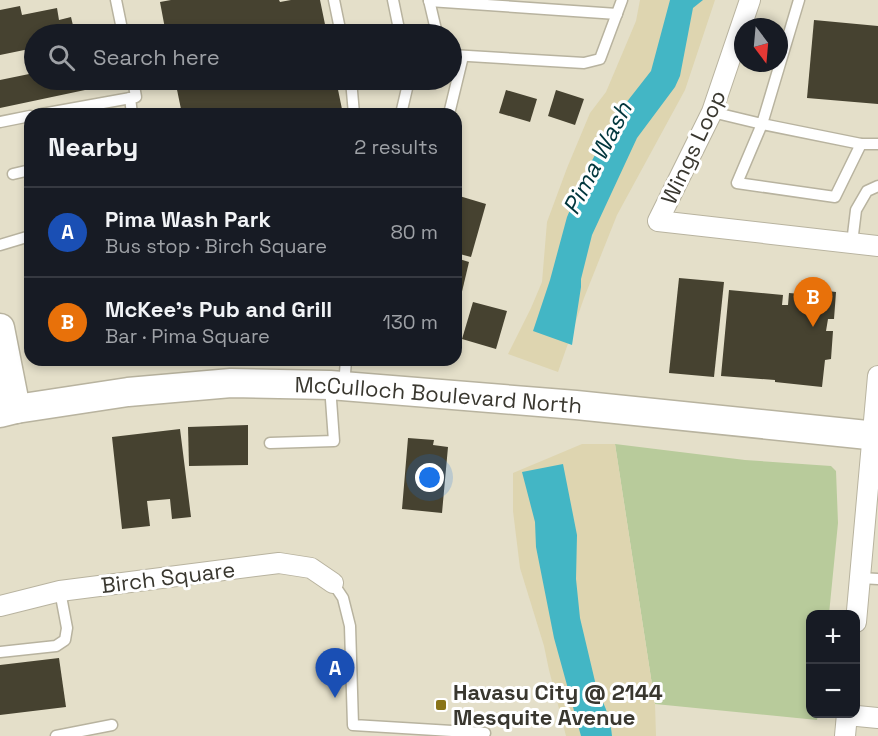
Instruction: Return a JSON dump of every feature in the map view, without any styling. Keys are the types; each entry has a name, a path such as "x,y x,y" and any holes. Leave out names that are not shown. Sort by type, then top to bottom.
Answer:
{"main road":[{"path":"0,328 8,411"},
{"name":"McCulloch Boulevard North","path":"8,411 128,392 340,377 542,402 875,435"}],"street":[{"name":"Wings Loop","path":"750,0 712,112 658,221 878,246"},
{"path":"859,610 869,579 878,376"},
{"name":"Birch Square","path":"0,606 60,591 279,563 311,568 333,583"},
{"path":"860,716 878,718"},
{"path":"845,736 847,718"}],"lane":[{"path":"116,0 121,24"},
{"path":"334,0 339,24"},
{"path":"393,0 398,24"},
{"path":"462,56 585,63 600,59 622,0"},
{"path":"799,0 762,124 737,183 835,197 861,144"},
{"path":"435,24 429,1 617,14"},
{"path":"75,108 136,97 135,90"},
{"path":"352,90 353,108"},
{"path":"402,108 407,90"},
{"path":"450,108 452,90"},
{"path":"130,98 131,108"},
{"path":"712,112 861,144 878,144"},
{"path":"0,122 24,117"},
{"path":"13,174 24,171"},
{"path":"852,243 856,210 867,191 878,186"},
{"path":"0,245 24,238"},
{"path":"270,443 334,441 340,377"},
{"path":"333,583 343,598 350,626 353,725 485,733"},
{"path":"0,652 56,646 65,640 67,628 60,591"},
{"path":"56,736 112,724"}],"green space":[{"path":"615,444 745,460 831,466 836,471 838,523 829,610 806,610 806,718 817,718 817,720 655,704"}],"sand":[{"path":"640,0 715,0 685,90 617,215 558,372 508,354 542,282 547,222 567,168 590,113 606,92 636,21"},
{"path":"582,444 615,444 655,704 656,736 566,736 544,646 520,568 513,511 513,473"}],"water":[{"name":"Pima Wash","path":"670,0 703,0 693,8 680,76 675,87 637,138 592,235 581,279 572,345 533,331 567,217 586,172 615,117 651,71"},
{"path":"563,464 577,535 576,579 580,618 598,694 608,714 612,736 581,736 554,638 536,547 535,522 522,472"}],"building":[{"path":"171,0 279,0 280,2 320,0 325,24 164,24 160,2"},
{"path":"20,6 22,15 57,8 59,20 71,17 73,24 24,24 24,50 0,55 0,10"},
{"path":"814,20 878,26 878,104 807,98"},
{"path":"24,75 24,90 85,90 0,108 0,80"},
{"path":"177,90 338,90 342,108 181,108"},
{"path":"506,90 537,99 530,122 499,113"},
{"path":"556,90 584,99 575,125 548,116"},
{"path":"462,197 486,204 471,257 462,255"},
{"path":"462,260 469,262 462,292"},
{"path":"679,278 724,282 714,377 669,373"},
{"path":"802,288 836,292 834,319 828,319 826,331 833,331 831,359 825,360 822,387 775,382 775,380 721,376 729,290 783,295 782,305 788,305 789,293 801,294"},
{"path":"473,302 507,311 496,349 462,339"},
{"path":"248,425 248,465 189,466 188,427"},
{"path":"180,429 191,517 172,519 170,499 147,501 150,526 122,529 112,437"},
{"path":"408,438 434,440 433,445 448,447 442,513 402,509"},
{"path":"59,658 66,707 0,715 0,665"}],"place":[{"name":"McKee's Pub and Grill","path":"813,327"},
{"name":"Pima Wash Park","path":"335,698"},
{"name":"Havasu City @ 2144 Mesquite Avenue","path":"441,705"}]}
